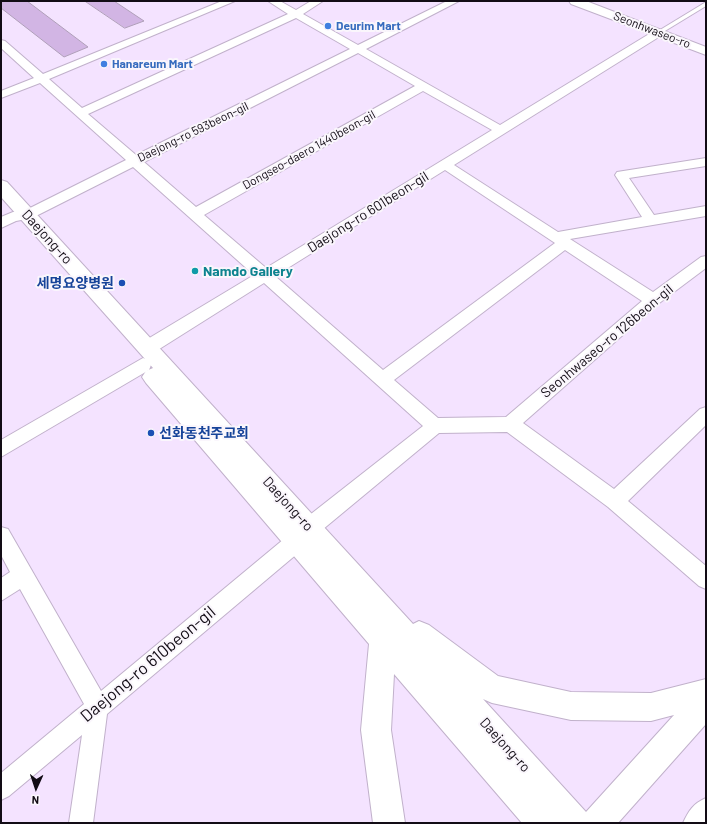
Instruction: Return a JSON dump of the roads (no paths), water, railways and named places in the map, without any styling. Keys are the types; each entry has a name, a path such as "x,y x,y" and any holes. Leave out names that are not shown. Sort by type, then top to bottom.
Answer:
{"main road":[{"name":"Daejong-ro","path":"1,186 11,214 145,357 303,534 383,640 543,823"},
{"name":"Daejong-ro","path":"303,534 381,607 575,823"},
{"path":"381,607 492,689 571,706 651,707 706,693"},
{"path":"383,640 376,730 389,823"},
{"path":"597,823 706,702"},
{"path":"699,823 706,814"}],"street":[{"path":"1,95 230,1"},
{"path":"273,1 501,130"},
{"path":"80,113 296,14 318,1"},
{"name":"Daejong-ro 593beon-gil","path":"11,214 134,161 454,1"},
{"name":"Seonhwaseo-ro","path":"575,1 706,52"},
{"name":"Daejong-ro 601beon-gil","path":"1,450 145,357 265,276 658,33"},
{"path":"1,43 435,426 510,424 615,501 706,579"},
{"name":"Dongseo-daero 1440beon-gil","path":"195,214 423,86"},
{"path":"651,221 621,175 706,162"},
{"name":"Daejong-ro 601beon-gil","path":"445,165 653,300"},
{"path":"382,380 560,240 706,211"},
{"name":"Seonhwaseo-ro 126beon-gil","path":"510,424 653,300 706,261"},
{"path":"615,501 706,414"},
{"name":"Daejong-ro 610beon-gil","path":"1,788 303,534 435,426"},
{"path":"1,536 97,706 81,823"},
{"path":"1,591 22,575"}],"lane":[{"path":"658,33 706,4"}],"place":[{"name":"Deurim Mart","path":"328,26"},
{"name":"Hanareum Mart","path":"104,64"},
{"name":"Namdo Gallery","path":"195,271"},
{"name":"세명요양병원","path":"122,283"},
{"name":"선화동천주교회","path":"151,433"}]}
